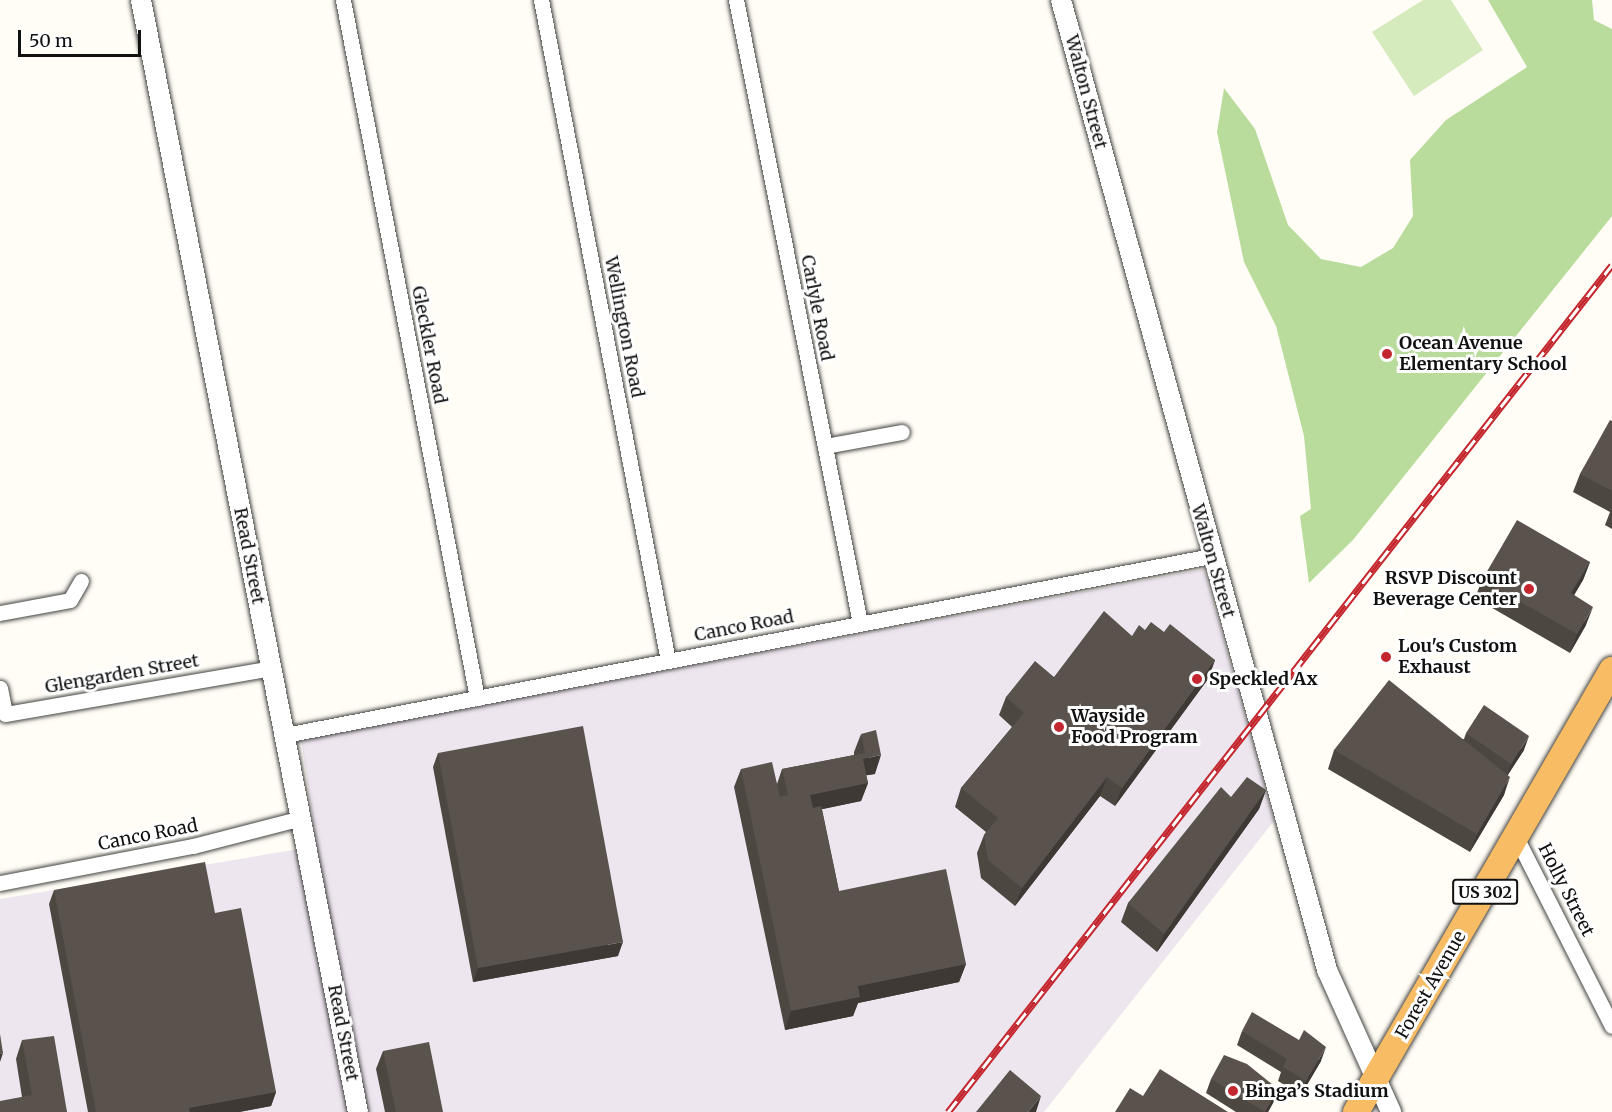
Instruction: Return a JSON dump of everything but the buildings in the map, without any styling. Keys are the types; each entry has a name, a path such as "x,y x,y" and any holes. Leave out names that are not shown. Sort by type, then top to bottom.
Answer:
{"highway":[{"name":"Forest Avenue","path":"1356,1112 1612,670"}],"street":[{"name":"Read Street","path":"141,0 358,1112"},
{"name":"Gleckler Road","path":"343,0 477,698"},
{"name":"Wellington Road","path":"542,0 668,661"},
{"name":"Carlyle Road","path":"736,0 860,623"},
{"name":"Walton Street","path":"1061,0 1211,556 1327,970 1375,1081 1391,1112"},
{"path":"825,446 902,432"},
{"name":"Canco Road","path":"285,735 1211,556"},
{"path":"0,613 70,600 81,581"},
{"name":"Glengarden Street","path":"0,688 4,714 271,668"},
{"name":"Canco Road","path":"0,883 193,846 301,818"},
{"name":"Holly Street","path":"1516,837 1612,1026"}],"shaded area":[{"path":"1204,569 1274,821 1044,1112 0,1112 0,899 317,846 301,740"}],"green space":[{"path":"1423,0 1451,0 1483,50 1414,96 1372,32"},
{"name":"Ocean Avenue Elementary School","path":"1488,0 1592,0 1594,20 1612,29 1612,216 1353,540 1309,583 1300,516 1311,509 1304,436 1276,326 1244,262 1217,132 1224,88 1255,129 1288,225 1321,259 1361,267 1393,248 1413,216 1410,160 1446,120 1527,67"}],"railway":[{"path":"948,1112 1612,265"}],"place":[{"name":"Ocean Avenue Elementary School","path":"1387,354"},
{"name":"RSVP Discount Beverage Center","path":"1529,589"},
{"name":"Lou's Custom Exhaust","path":"1386,657"},
{"name":"Speckled Ax","path":"1197,679"},
{"name":"Wayside Food Program","path":"1059,727"},
{"name":"Binga’s Stadium","path":"1233,1091"}]}
